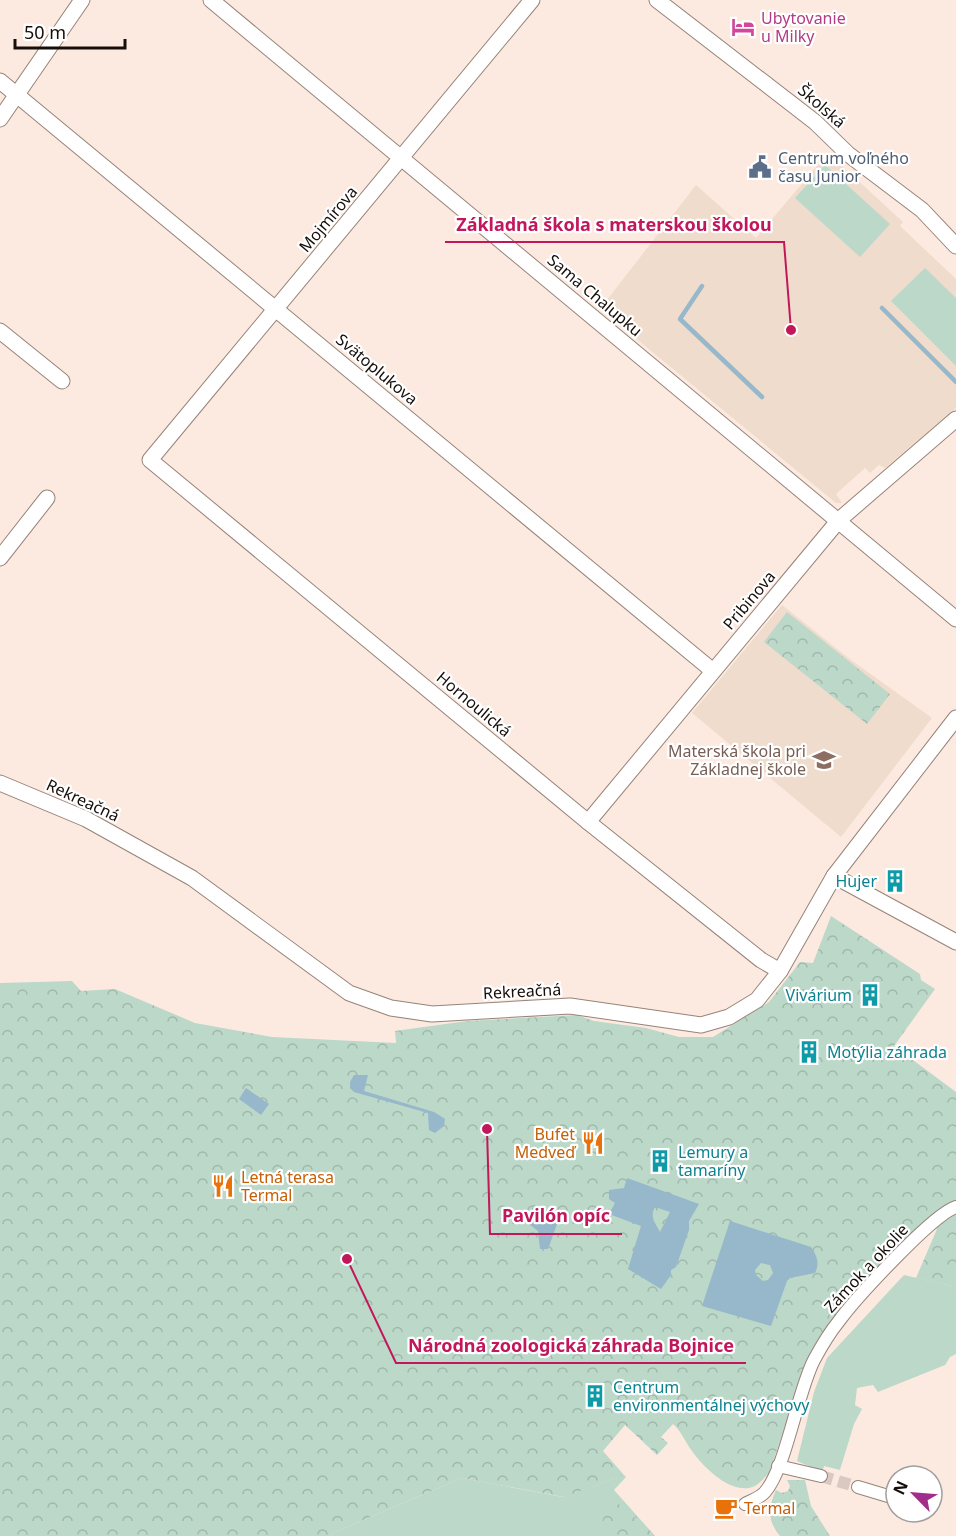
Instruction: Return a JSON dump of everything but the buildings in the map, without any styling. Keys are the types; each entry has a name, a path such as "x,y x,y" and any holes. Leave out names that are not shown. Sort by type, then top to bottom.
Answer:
{"street":[{"path":"0,119 82,0"},
{"name":"Sama Chalupku","path":"211,0 956,619"},
{"name":"Mojmírova","path":"150,460 532,0"},
{"name":"Školská","path":"657,0 815,122 848,154 922,210 956,246"},
{"name":"Svätoplukova","path":"0,81 713,671"},
{"path":"0,331 62,381"},
{"name":"Pribinova","path":"588,822 839,520 956,419"},
{"name":"Hornoulická","path":"150,460 588,822 761,960 780,971"},
{"path":"0,558 47,498"},
{"name":"Rekreačná","path":"0,783 86,819 192,878 349,993 391,1008 432,1014 570,1006 701,1025 729,1017 757,1000 780,971 834,876 956,718"},
{"path":"834,876 956,942"},
{"name":"Zámok a okolie","path":"745,1504 765,1493 784,1467 799,1395 815,1359 838,1321 928,1226 948,1209 956,1207"},
{"path":"784,1467 821,1476"},
{"path":"858,1487 884,1495"}],"shaded area":[{"path":"828,153 903,222 900,226 956,279 956,408 885,468 879,465 870,473 865,468 836,494 842,503 836,503 600,309 696,185 756,238"},
{"name":"Materská škola pri Základnej škole","path":"782,605 851,660 932,718 841,837 692,713"}],"green space":[{"path":"825,165 890,224 860,257 795,198"},
{"path":"925,268 956,298 956,366 891,301"},
{"path":"787,612 890,694 867,724 764,642"},
{"path":"831,916 920,974 921,980 935,989 894,1046 956,1092 956,1287 916,1278 937,1229 921,1224 830,1323 810,1356 769,1473 757,1485 746,1488 737,1487 719,1479 697,1458 673,1424 661,1437 668,1443 657,1455 625,1425 603,1451 624,1475 564,1497 462,1478 333,1533 331,1536 0,1536 0,983 72,981 81,991 115,989 195,1023 272,1037 396,1043 395,1031 467,1021 577,1015 594,1021 646,1028 679,1037 713,1037 769,1002 800,962 813,963"},
{"path":"904,1275 956,1287 956,1354 950,1357 945,1365 878,1392 873,1385 857,1388 855,1405 862,1409 854,1424 840,1470 824,1466 822,1472 797,1461 814,1392 827,1358"},
{"path":"624,1475 626,1477 614,1490 655,1536 331,1536 333,1533 462,1478 563,1497"},
{"path":"787,1480 805,1480 811,1506 830,1536 780,1536 773,1525 770,1508 776,1490 782,1493 788,1491 790,1486"},
{"path":"610,1496 634,1518 636,1516 655,1536 598,1536"}],"water":[{"path":"354,1075 368,1075 364,1091 434,1112 445,1119 444,1126 435,1133 429,1130 428,1113 354,1092 350,1088 350,1082"},
{"path":"246,1088 269,1104 261,1115 239,1099"},
{"path":"627,1178 699,1204 689,1221 689,1230 676,1267 671,1270 671,1275 661,1289 628,1269 641,1226 609,1214 615,1203 609,1199 609,1190 624,1188","holes":["655,1207 670,1212 660,1232 655,1223 653,1211"]},
{"path":"534,1205 556,1217 557,1224 548,1249 540,1249 538,1231 525,1221"},
{"path":"730,1221 811,1247 815,1253 818,1263 815,1273 790,1278 787,1281 771,1326 702,1306","holes":["761,1263 770,1265 773,1273 768,1280 763,1281 756,1275 755,1270"]}],"waterway":[{"path":"702,286 680,319 762,397"},
{"path":"882,308 956,382"}],"tunnel":[{"path":"821,1476 858,1487"}],"place":[{"name":"Ubytovanie u Milky","path":"743,27"},
{"name":"Centrum voľného času Junior","path":"760,167"},
{"name":"Základná škola s materskou školou","path":"791,330"},
{"name":"Materská škola pri Základnej škole","path":"824,760"},
{"name":"Hujer","path":"895,881"},
{"name":"Vivárium","path":"870,995"},
{"name":"Motýlia záhrada","path":"809,1052"},
{"name":"Pavilón opíc","path":"487,1129"},
{"name":"Bufet Medveď","path":"593,1143"},
{"name":"Lemury a tamaríny","path":"660,1161"},
{"name":"Letná terasa Termal","path":"223,1186"},
{"name":"Národná zoologická záhrada Bojnice","path":"347,1259"},
{"name":"Centrum environmentálnej výchovy","path":"595,1396"},
{"name":"Termal","path":"726,1508"}]}
